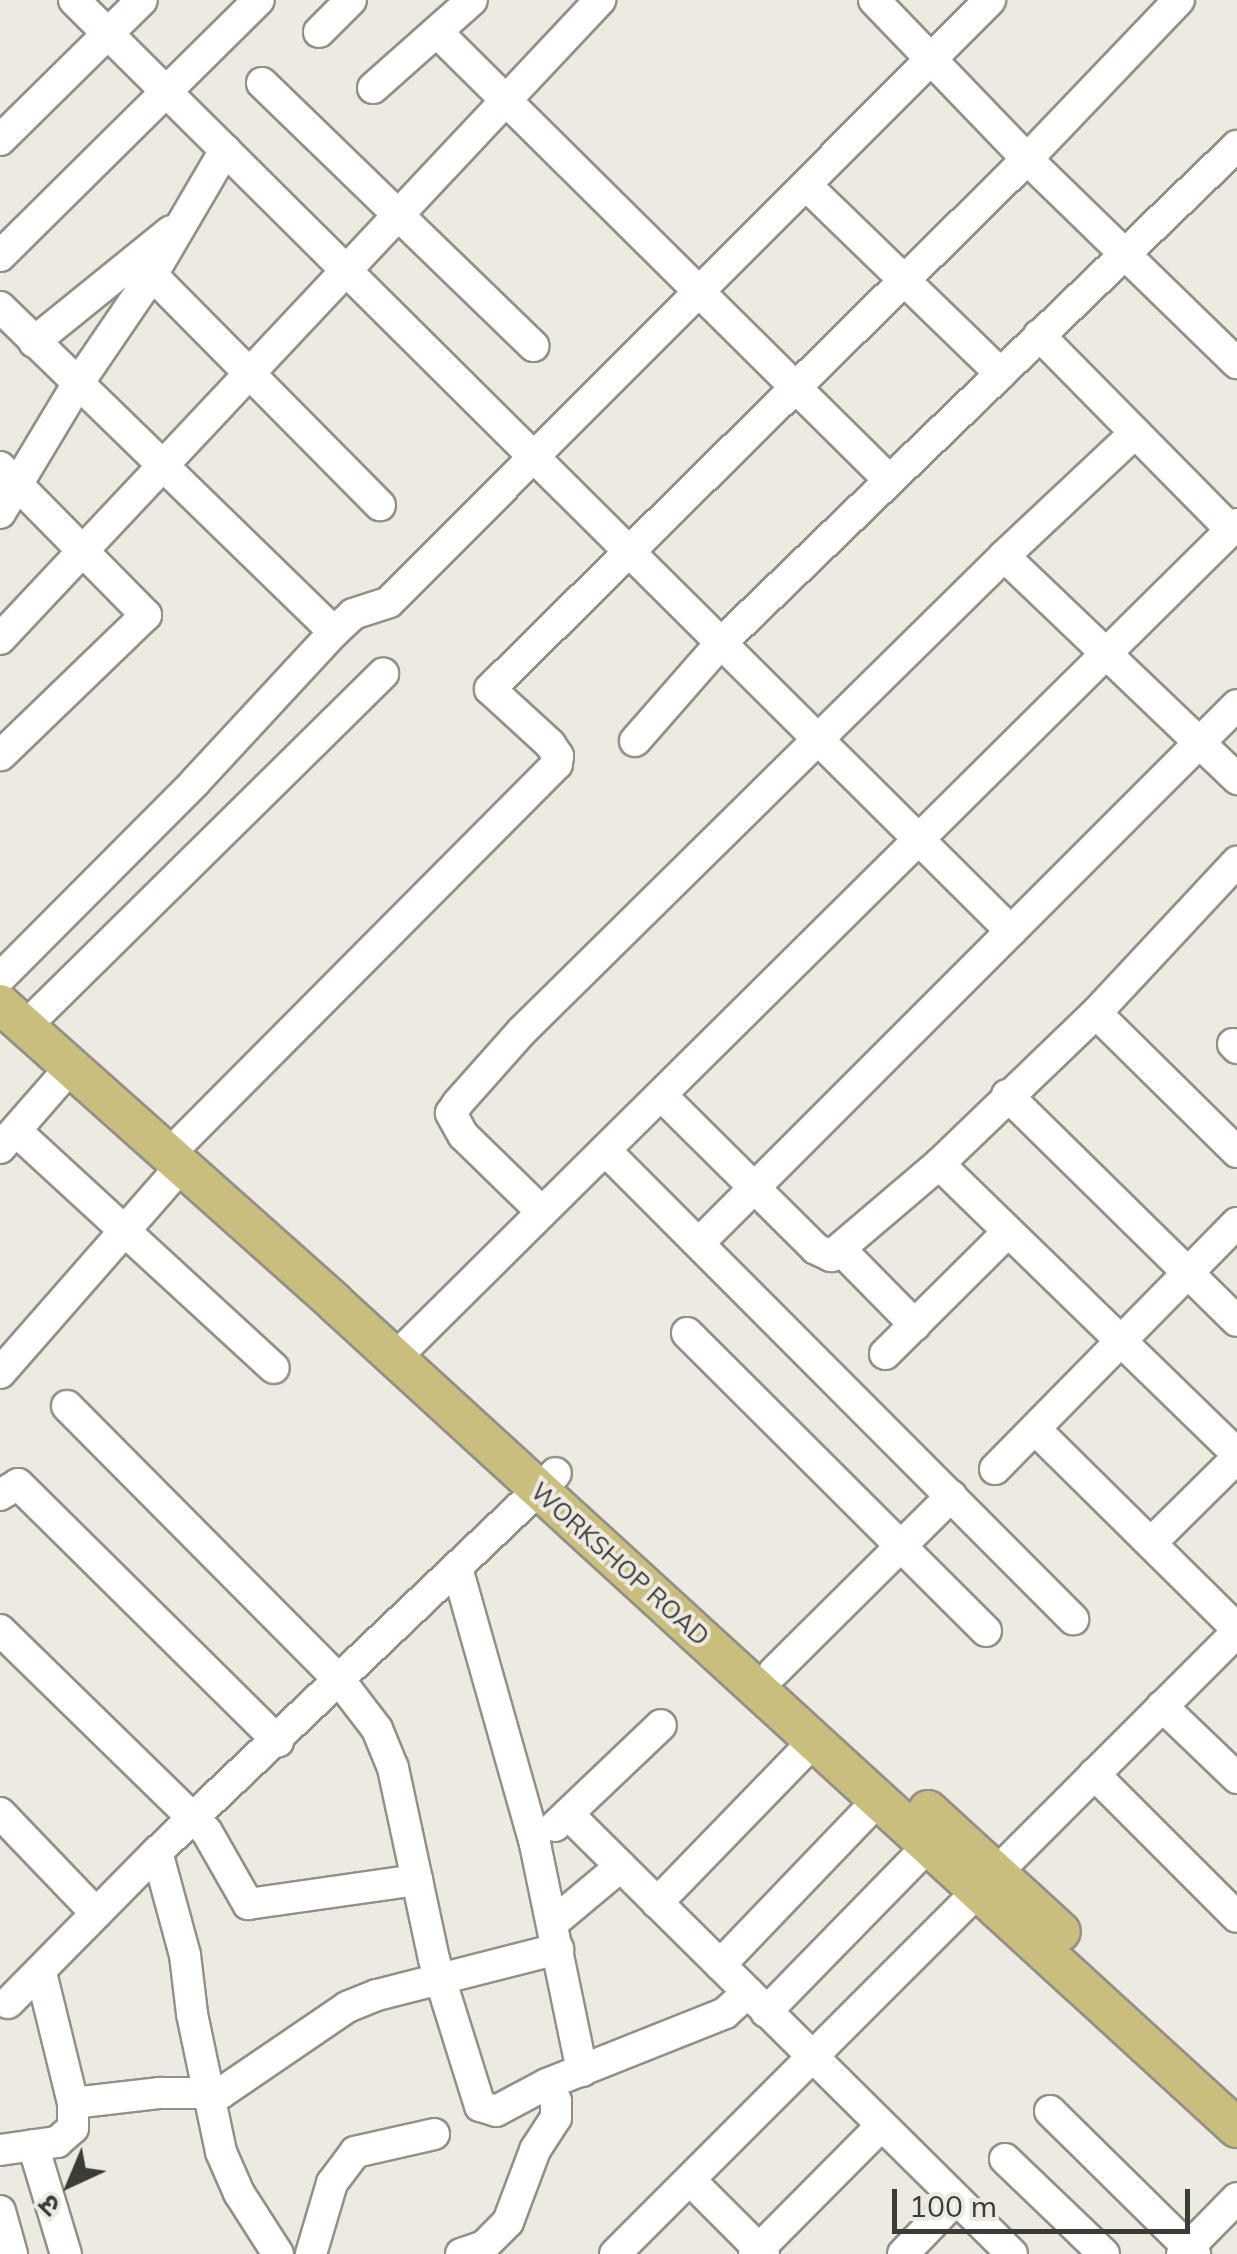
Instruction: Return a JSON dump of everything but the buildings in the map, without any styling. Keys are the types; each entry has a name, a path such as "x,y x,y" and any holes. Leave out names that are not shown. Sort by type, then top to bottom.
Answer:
{"main road":[{"name":"WORKSHOP ROAD","path":"0,977 182,1153 548,1482 774,1672 1237,2128"},
{"name":"WORKSHOP ROAD","path":"0,1004 70,1067 182,1153"},
{"name":"WORKSHOP ROAD","path":"548,1482 814,1741 928,1846 990,1883 1237,2093"}],"street":[{"path":"74,0 816,741 1012,931"},
{"path":"0,140 142,0"},
{"path":"0,256 259,0"},
{"path":"319,32 351,0"},
{"path":"373,88 472,0"},
{"path":"874,0 1026,159 1126,256 1231,346"},
{"path":"0,977 194,782 334,632 353,614 389,602 531,455 699,294 990,0"},
{"path":"0,1373 125,1231 182,1153 557,764 558,756 550,744 490,688 1026,159 1179,0"},
{"path":"0,639 348,274 598,1"},
{"path":"438,33 888,479"},
{"path":"262,83 533,346"},
{"path":"635,741 720,644 1237,146"},
{"path":"0,513 8,476 77,385 152,275 225,150"},
{"path":"807,186 1001,374"},
{"path":"34,342 181,223"},
{"path":"152,275 380,506"},
{"path":"0,307 334,632"},
{"path":"403,1351 1234,527 1039,336"},
{"path":"542,1212 463,1135 451,1114 522,1031 1004,556 1135,433"},
{"path":"0,754 146,615 8,476"},
{"path":"1004,556 1237,779"},
{"path":"40,1012 383,674"},
{"path":"700,1242 1237,706"},
{"path":"662,1094 816,1249 831,1256 939,1164 1096,1013 1236,866"},
{"path":"1096,1013 1237,1152"},
{"path":"70,1067 8,1140 125,1231 274,1368"},
{"path":"1007,1096 1237,1321"},
{"path":"605,1150 1073,1619"},
{"path":"939,1164 1237,1456 1151,1544"},
{"path":"995,1468 1237,1222"},
{"path":"885,1354 1008,1232"},
{"path":"840,1249 915,1324"},
{"path":"687,1334 986,1631"},
{"path":"66,1406 341,1682 378,1729 388,1755 442,1979 480,2106 496,2111 548,2084 757,2002 928,1846"},
{"path":"615,2254 990,1883 1237,1631 1036,1429"},
{"path":"56,2038 4,1999 41,1972 157,1852 548,1482"},
{"path":"0,1495 18,1484 278,1740"},
{"path":"774,1672 952,1496"},
{"path":"457,1568 535,1844 582,2071"},
{"path":"0,1630 216,1844 248,1904 417,1880"},
{"path":"1162,1706 1237,1778"},
{"path":"535,1844 661,1725"},
{"path":"657,1902 814,1741"},
{"path":"1094,1774 1237,1918"},
{"path":"720,1965 878,1800"},
{"path":"0,1813 96,1913"},
{"path":"568,1814 1012,2254"},
{"path":"157,1852 186,1955 207,2094 228,2172 278,2254"},
{"path":"74,2103 160,2092 207,2094 232,2087 347,2007 442,1979 556,1935 621,1866"},
{"path":"0,2150 68,2136 75,2119 41,1972"},
{"path":"461,2254 503,2244 535,2150 556,2118 556,2100 548,2084"},
{"path":"1050,2112 1188,2252 1237,2198"},
{"path":"691,2181 759,2252 881,2126"},
{"path":"311,2254 332,2183 355,2152 434,2134"},
{"path":"33,2145 66,2254"},
{"path":"1005,2159 1104,2254"},
{"path":"903,2254 956,2199"},
{"path":"0,2211 12,2254"}]}
